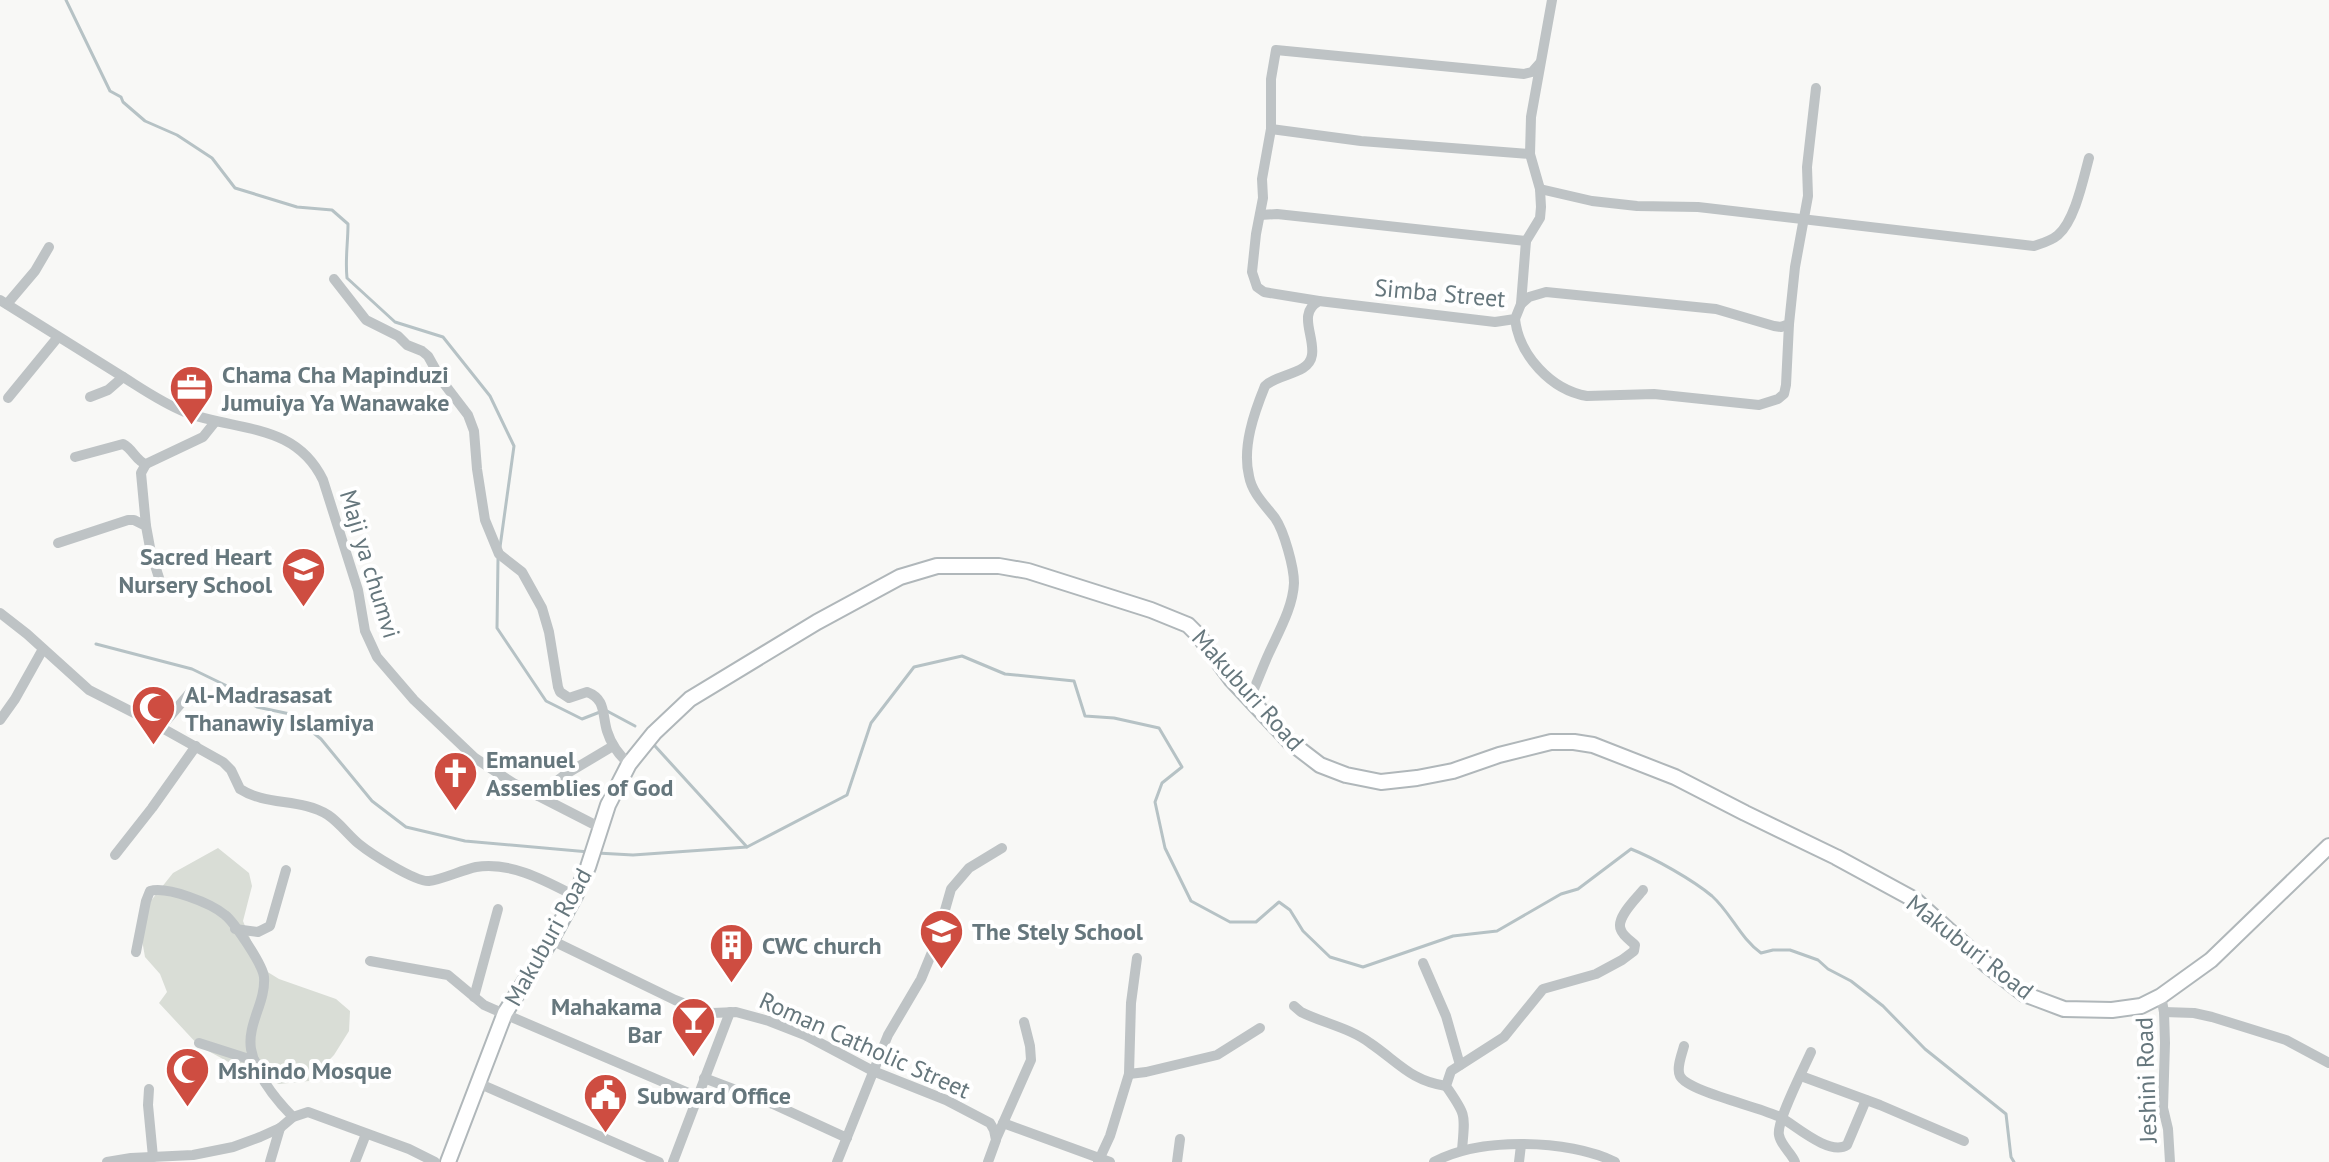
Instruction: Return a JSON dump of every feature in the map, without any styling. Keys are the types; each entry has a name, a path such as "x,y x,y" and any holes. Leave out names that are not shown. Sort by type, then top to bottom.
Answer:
{"street":[{"name":"Simba Street","path":"1260,215 1252,272 1257,287 1264,292 1495,322 1515,319 1521,304 1526,241 1540,218 1540,189 1530,154 1531,117 1552,0"},
{"path":"1526,241 1277,214 1260,215 1262,179 1271,129 1271,79 1276,50 1524,74 1537,68 1541,61"},
{"path":"1515,319 1525,354 1551,379 1577,394 1654,394 1759,405 1778,399 1784,394 1786,385 1789,324 1795,267 1808,196 1807,167 1816,88"},
{"path":"1271,129 1361,141 1530,154"},
{"path":"1540,189 1592,201 1637,206 1698,207 2034,246 2047,242 2066,225 2089,158"},
{"path":"4,302 35,271 49,247"},
{"path":"334,279 366,320 428,356 442,381 468,415 474,431 485,520 495,549 522,572 542,608 560,692 569,698 587,692 599,699 604,710 607,734 629,764"},
{"path":"1521,304 1529,297 1546,292 1716,309 1774,326 1789,324"},
{"path":"1250,698 1293,595 1293,576 1280,530 1259,499 1249,477 1251,431 1261,396 1269,382 1302,370 1308,364 1312,355 1307,315 1313,304 1319,301"},
{"name":"Maji ya chumvi","path":"4,302 170,405 215,422 278,436 301,449 316,465 323,480 358,590 365,631 377,657 414,700 475,758 538,796 601,828"},
{"path":"8,398 58,337"},
{"path":"90,397 108,390 123,377"},
{"path":"161,584 146,526 141,473 146,464 203,437 215,422"},
{"path":"75,457 123,444 146,464"},
{"path":"58,543 128,520 146,526"},
{"name":"Makuburi Road","path":"448,1162 505,1013 575,896 608,805 629,764 654,733 690,699 805,629 900,577 937,566 999,566 1028,571 1188,625 1231,679 1290,742 1320,765 1346,775 1381,782 1417,778 1453,771 1551,742 1593,745 1675,777 1915,900 2024,994 2064,1009 2112,1010 2141,1006 2161,996 2211,960 2329,846"},
{"path":"0,613 89,690 228,766 240,789 247,794 319,810 334,819 372,853 418,878 428,881 479,867 501,868 539,878 575,896"},
{"path":"0,720 43,649"},
{"path":"161,727 193,689"},
{"path":"115,855 196,746"},
{"path":"538,796 566,774 613,746"},
{"path":"837,1162 888,1035 921,979 935,945 951,889 969,868 1002,848"},
{"path":"235,929 258,932 270,926 286,870"},
{"path":"136,952 146,901 150,891 155,889 182,895 216,908 229,917 259,961 264,975 251,1040 255,1061 281,1105 293,1117"},
{"path":"1446,1086 1451,1071 1504,1037 1543,989 1596,974 1634,951 1635,945 1619,925 1643,890"},
{"path":"474,997 498,909"},
{"name":"Roman Catholic Street","path":"551,940 703,1011 746,1014 805,1035 873,1071 946,1100 990,1123 996,1140"},
{"path":"1003,1123 1102,1160 1129,1074 1131,1003 1137,958"},
{"path":"370,961 448,975 484,1005 698,1097"},
{"path":"1423,963 1446,1016 1460,1065"},
{"name":"Jeshini Road","path":"2161,996 2164,1012 2163,1108 2170,1162"},
{"path":"1294,1006 1309,1017 1370,1042 1410,1074 1428,1083 1446,1086 1463,1109 1462,1150"},
{"path":"673,1162 730,1012"},
{"path":"2164,1012 2212,1017 2286,1040 2329,1063"},
{"path":"988,1162 1031,1060 1024,1022"},
{"path":"1129,1074 1217,1055 1260,1028"},
{"path":"199,1043 255,1061"},
{"path":"1684,1046 1679,1069 1686,1082 1781,1118 1806,1135 1841,1148 1847,1145 1866,1100"},
{"path":"1795,1162 1779,1137 1778,1130 1811,1052"},
{"path":"1801,1076 1964,1141"},
{"path":"704,1078 773,1104 847,1138"},
{"path":"478,1083 659,1162"},
{"path":"149,1089 153,1157"},
{"path":"107,1162 193,1155 233,1147 280,1128 302,1113 313,1113 435,1162"},
{"path":"270,1162 280,1128"},
{"path":"355,1162 366,1134"},
{"path":"1177,1162 1180,1139"},
{"path":"1519,1162 1521,1145"},
{"path":"1434,1162 1462,1150 1521,1145 1570,1147 1615,1162"}],"shaded area":[{"path":"218,848 249,873 252,886 243,921 266,971 279,979 336,999 350,1011 349,1031 334,1055 309,1081 279,1084 234,1065 199,1046 159,1003 167,992 160,974 145,957 138,917 173,873"}],"waterway":[{"path":"66,0 110,91 121,97 145,121 177,135 212,158 235,188 297,207 332,210 348,224 347,278 395,322 443,337 490,396 514,446 500,547"},
{"path":"498,559 497,628 546,701 582,719 600,712"},
{"path":"96,644 192,669 225,685 257,707 290,714 321,739 372,801 406,827 465,841 589,852"},
{"path":"597,853 633,855 747,847 847,795 871,723 914,667 962,656 1005,674 1074,681 1085,716 1114,718 1159,728 1182,767 1162,783 1155,802 1165,848 1191,901 1230,922 1256,922 1279,902 1290,910 1303,931 1330,957 1363,967 1453,936 1497,931 1561,894 1578,889 1631,849 1673,870 1712,896 1761,953 1790,950 1818,960 1883,1006 1925,1049 2006,1114 2014,1162"},
{"path":"607,711 635,726"},
{"path":"655,746 747,847"}],"place":[{"name":"Chama Cha Mapinduzi Jumuiya Ya Wanawake","path":"191,427"},
{"name":"Sacred Heart Nursery School","path":"303,609"},
{"name":"Al-Madrasasat Thanawiy Islamiya","path":"154,747"},
{"name":"Emanuel Assemblies of God","path":"455,812"},
{"name":"The Stely School","path":"941,970"},
{"name":"CWC church","path":"731,984"},
{"name":"Mahakama Bar","path":"693,1059"},
{"name":"Mshindo Mosque","path":"187,1109"},
{"name":"Subward Office","path":"606,1134"}]}
